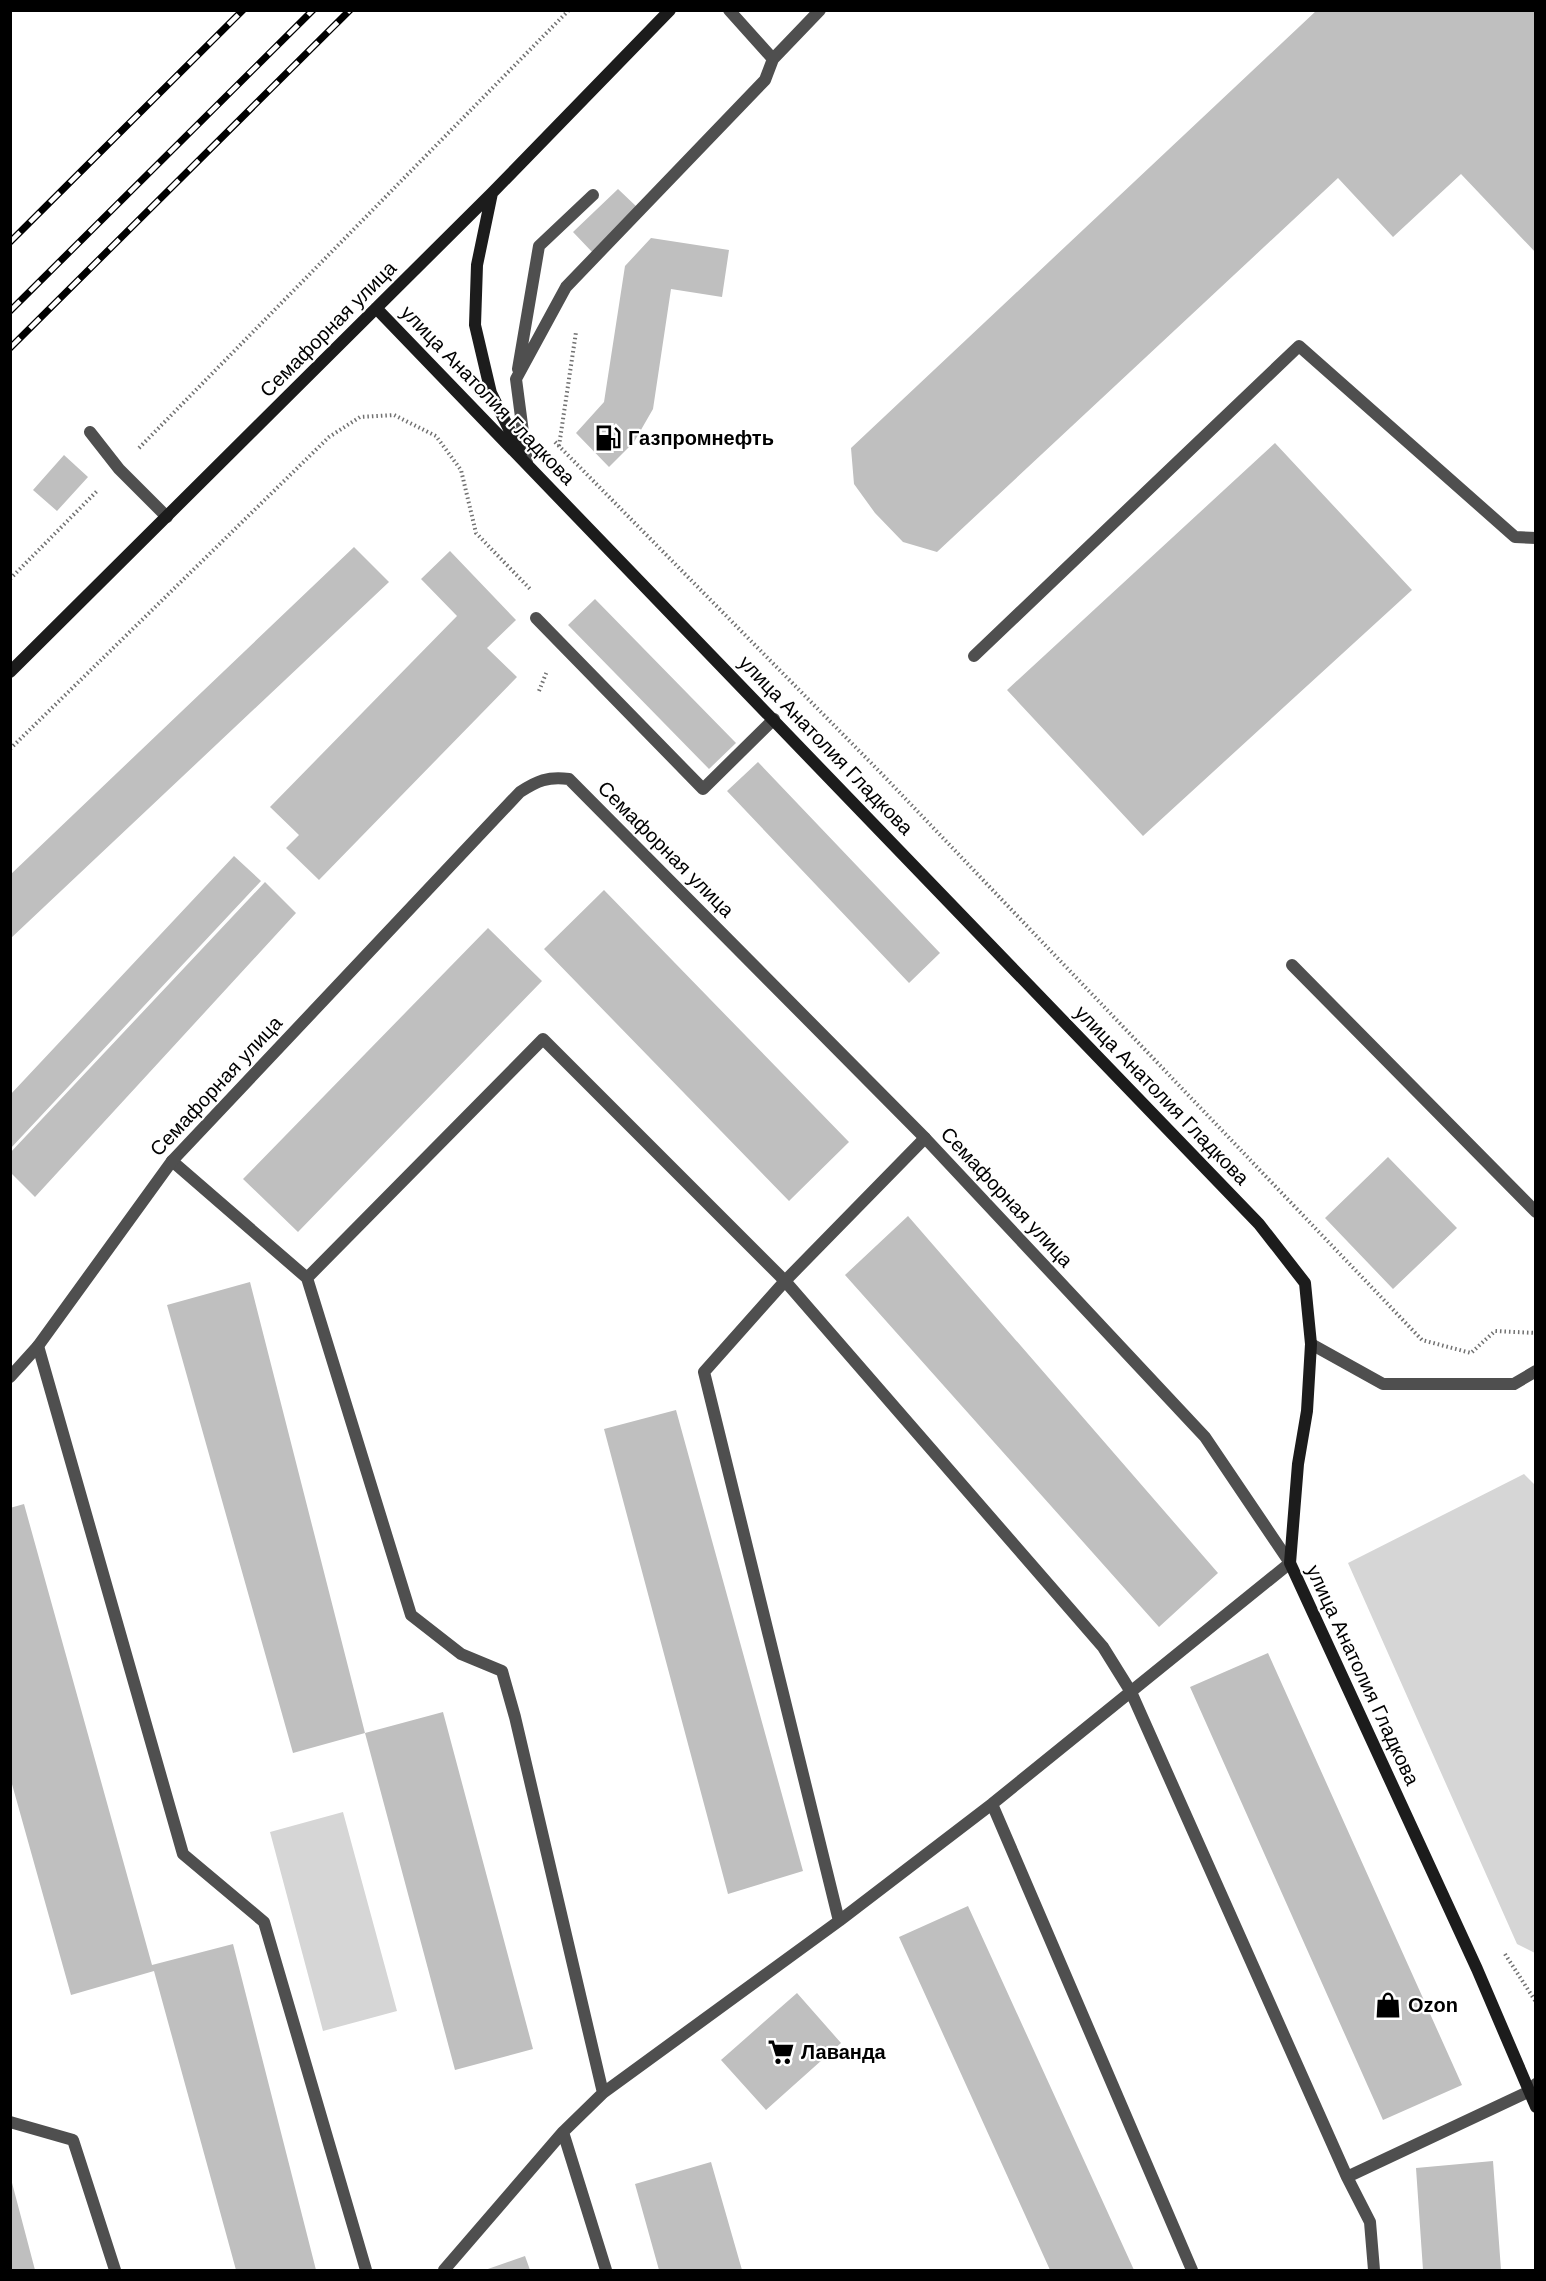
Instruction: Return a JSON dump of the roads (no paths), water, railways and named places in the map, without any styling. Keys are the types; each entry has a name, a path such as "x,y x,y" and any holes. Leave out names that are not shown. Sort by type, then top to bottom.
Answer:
{"main road":[{"name":"Семафорная улица","path":"10,672 492,193 670,10"},
{"path":"492,193 477,265 476,325 491,393 527,464"},
{"name":"улица Анатолия Гладкова","path":"376,308 1259,1224 1305,1283 1311,1344 1290,1563 1533,2088 1536,2107"}],"street":[{"path":"729,10 773,59"},
{"path":"516,379 566,287 765,80 773,59 820,10"},
{"path":"527,464 516,379 539,246 593,195"},
{"path":"974,656 1299,346 1515,537 1536,538"},
{"path":"90,432 119,469 167,517"},
{"path":"536,618 703,789 774,719"},
{"name":"Семафорная улица","path":"10,1377 38,1346 172,1161 520,792 540,779 554,777 569,779 925,1138 1205,1437 1290,1563"},
{"path":"1292,965 1536,1212"},
{"path":"307,1278 543,1040 785,1281 1103,1647 1131,1692 1347,2176 1370,2222 1374,2271"},
{"path":"839,1921 704,1372 785,1281 925,1138"},
{"path":"172,1161 307,1278 411,1615 461,1654 502,1671 515,1717 603,2093"},
{"path":"1311,1344 1383,1384 1514,1384 1536,1371"},
{"path":"38,1346 183,1854 264,1922 366,2271"},
{"path":"444,2271 563,2132 603,2093 839,1921 992,1804 1290,1563"},
{"path":"992,1804 1192,2271"},
{"path":"1347,2176 1533,2088"},
{"path":"10,2122 73,2140 115,2271"},
{"path":"563,2132 606,2271"}],"railway":[{"path":"10,242 243,10"},
{"path":"10,311 313,10"},
{"path":"10,348 350,10"}],"place":[{"name":"Газпромнефть","path":"608,438"},
{"name":"Ozon","path":"1388,2005"},
{"name":"Лаванда","path":"781,2052"}]}
